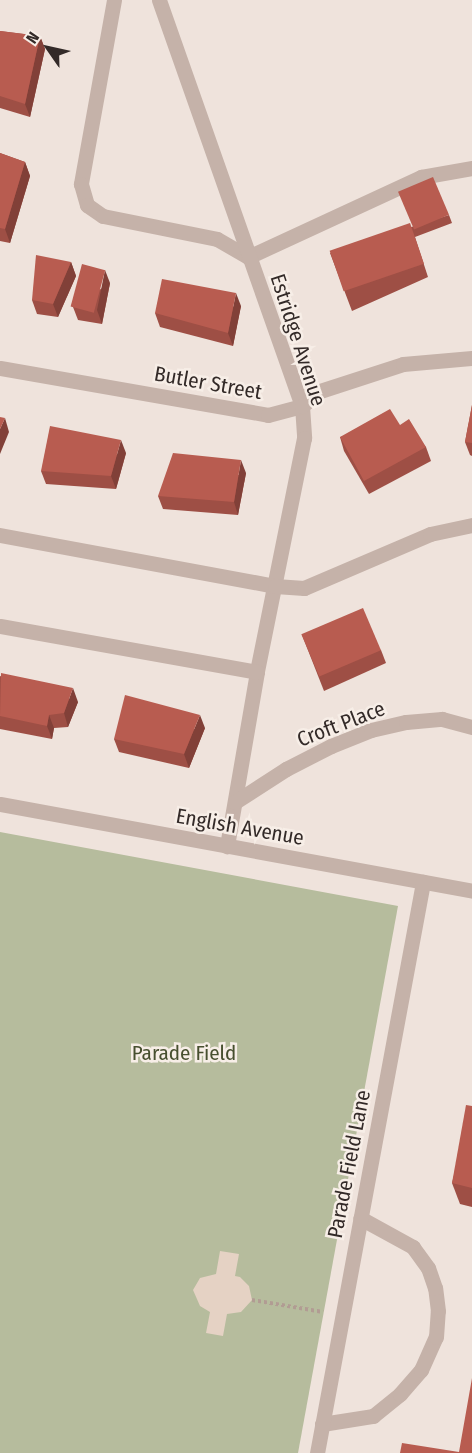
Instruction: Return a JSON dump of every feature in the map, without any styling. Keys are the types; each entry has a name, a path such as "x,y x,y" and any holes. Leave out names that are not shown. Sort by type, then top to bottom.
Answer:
{"street":[{"path":"114,0 81,184 87,205 103,216 217,239 248,257 422,177 472,168"},
{"name":"Estridge Avenue","path":"159,0 302,406 303,438 257,672 227,846"},
{"name":"Butler Street","path":"0,368 268,414 302,406 320,392 370,373 403,364 472,358"},
{"path":"0,535 274,586 304,588 430,534 472,525"},
{"path":"0,626 257,672"},
{"name":"Croft Place","path":"235,802 286,769 331,746 371,730 406,722 442,719 472,727"},
{"name":"English Avenue","path":"0,804 472,891"},
{"name":"Parade Field Lane","path":"317,1453 423,882"},
{"path":"322,1424 373,1416 400,1394 421,1370 436,1337 438,1311 435,1287 428,1268 413,1248 360,1218"}],"path":[{"path":"252,1300 342,1315"}],"green space":[{"name":"Parade Field","path":"0,832 398,906 298,1453 0,1453"}],"shaded area":[{"path":"220,1251 239,1254 235,1276 240,1277 249,1286 252,1300 241,1312 227,1314 223,1336 206,1333 210,1312 200,1306 193,1290 200,1278 216,1274"}],"building":[{"path":"0,31 40,36 25,104 0,96"},
{"path":"0,153 25,162 5,229 0,228"},
{"path":"433,177 449,215 414,230 398,192"},
{"path":"410,223 424,264 344,291 330,251"},
{"path":"36,255 71,262 53,304 32,300"},
{"path":"82,264 105,270 94,313 71,307"},
{"path":"162,279 236,293 228,333 155,313"},
{"path":"472,405 472,443 465,442"},
{"path":"390,409 400,425 409,419 426,447 364,481 340,437"},
{"path":"0,417 5,418 0,429"},
{"path":"50,426 121,440 111,476 41,471"},
{"path":"173,453 241,460 234,502 158,496"},
{"path":"363,608 381,650 319,677 301,634"},
{"path":"1,673 73,688 64,713 49,715 47,726 0,716"},
{"path":"125,695 200,715 184,754 114,739"},
{"path":"466,1105 472,1106 472,1188 452,1183"},
{"path":"472,1378 472,1453 400,1453 402,1443 459,1452"}]}
